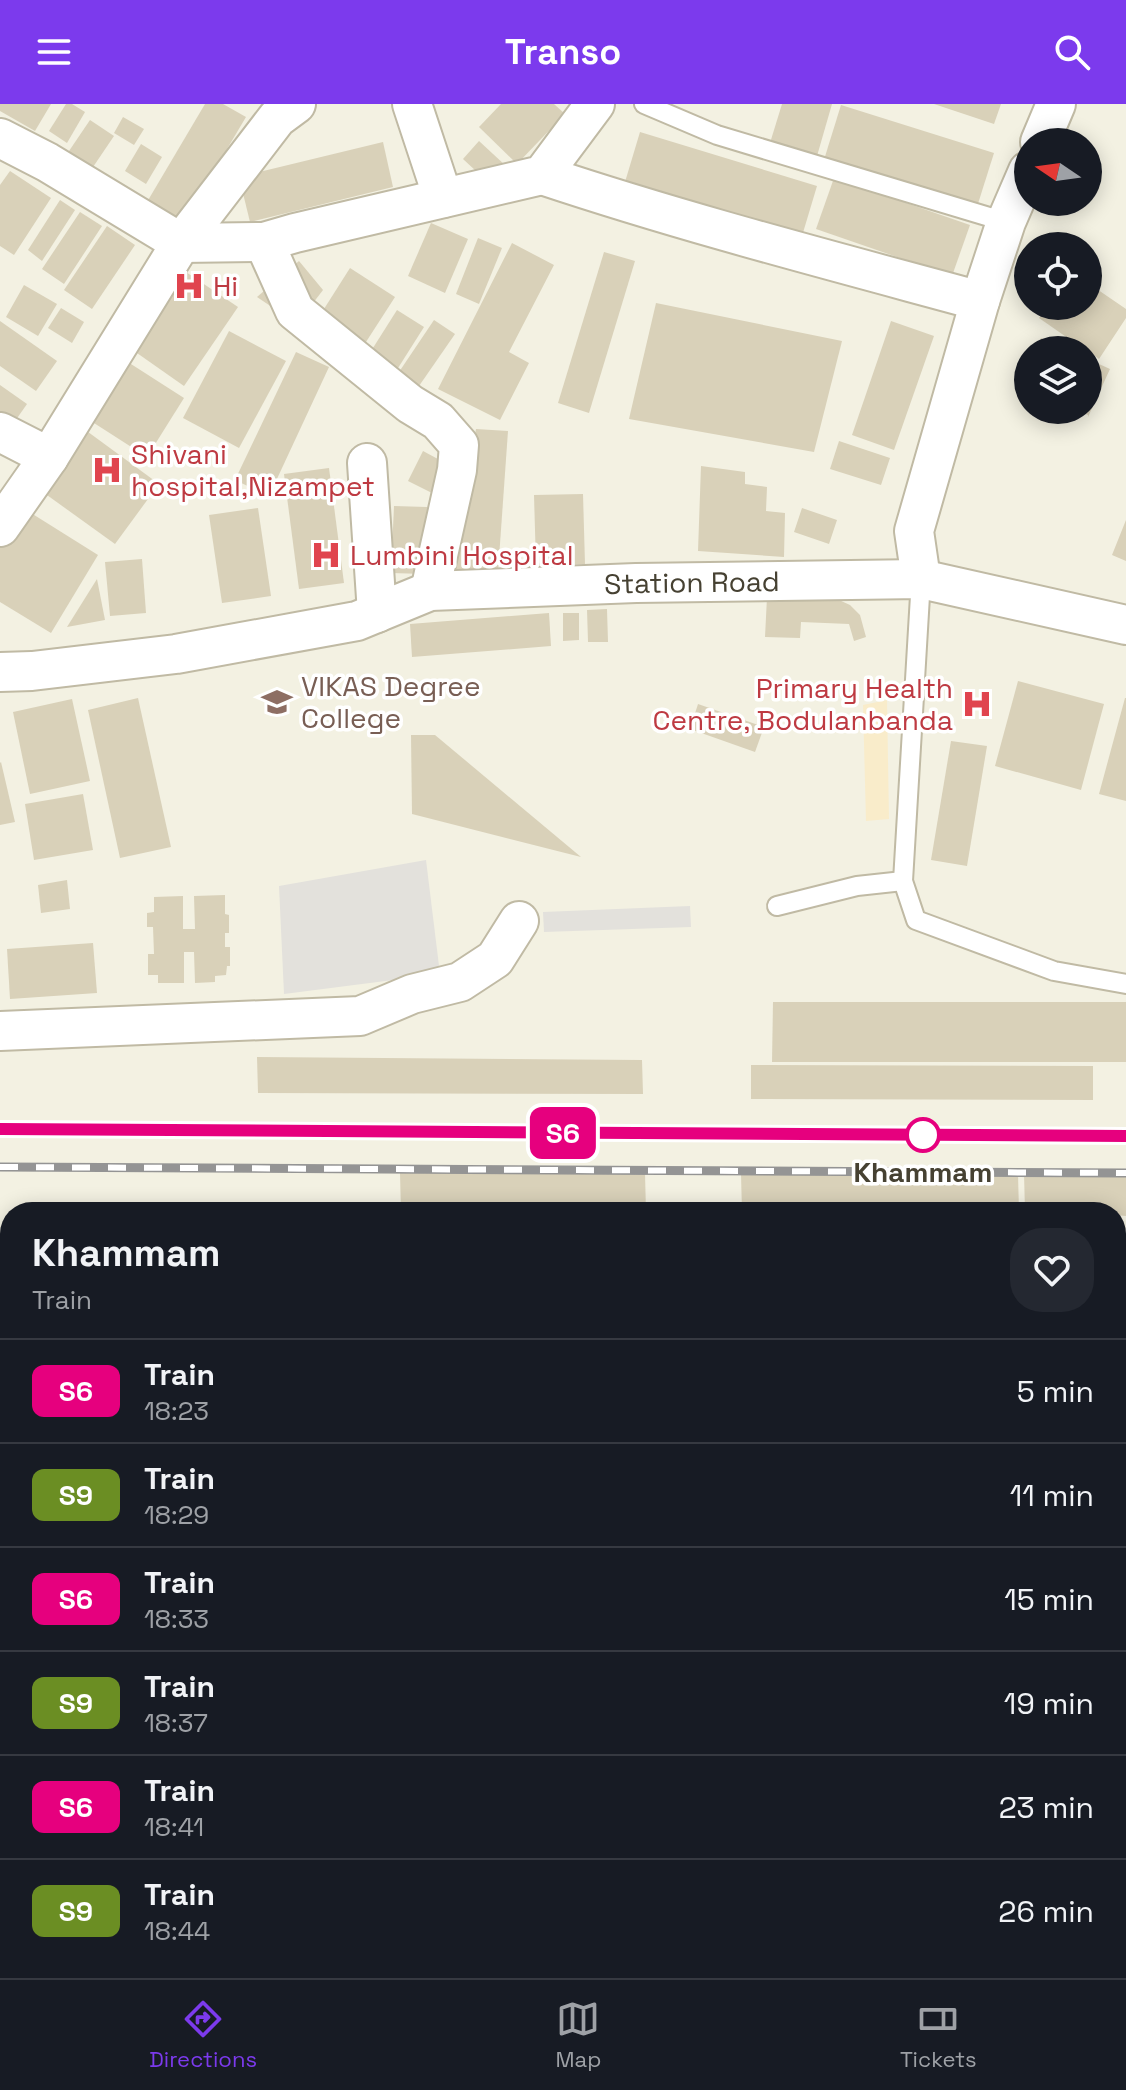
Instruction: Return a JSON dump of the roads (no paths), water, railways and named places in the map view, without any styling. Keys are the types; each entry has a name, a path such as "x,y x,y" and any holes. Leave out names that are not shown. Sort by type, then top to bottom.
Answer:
{"street":[{"path":"0,527 49,457 181,243 277,118 296,104"},
{"path":"412,104 443,198"},
{"path":"542,175 595,104"},
{"path":"1046,128 1056,104"},
{"path":"0,138 47,162 181,243 264,242 542,175 665,214 980,301"},
{"path":"921,579 914,531 980,301 1014,203"},
{"path":"264,242 295,311 410,404 438,421 459,445 430,591"},
{"path":"0,432 49,457"},
{"path":"367,463 377,613"},
{"name":"Station Road","path":"0,672 176,654 357,621 430,591 636,583 921,579 1126,625"},
{"path":"0,1031 360,1016 412,994 460,982 495,959 519,921"}],"lane":[{"path":"644,104 717,135 1006,222"},
{"path":"921,579 903,881 916,920 1054,971 1126,984"},
{"path":"777,906 857,886 903,881"}],"railway":[{"path":"0,1129 1126,1136"},
{"path":"0,1167 1126,1173"}],"train":[{"name":"S6","path":"0,1129 1126,1136"}],"place":[{"name":"Hi","path":"189,286"},
{"name":"Shivani hospital,Nizampet","path":"107,470"},
{"name":"Lumbini Hospital","path":"326,555"},
{"name":"VIKAS Degree College","path":"277,702"},
{"name":"Primary Health Centre, Bodulanbanda","path":"977,704"},
{"name":"Khammam","path":"923,1135"}]}
